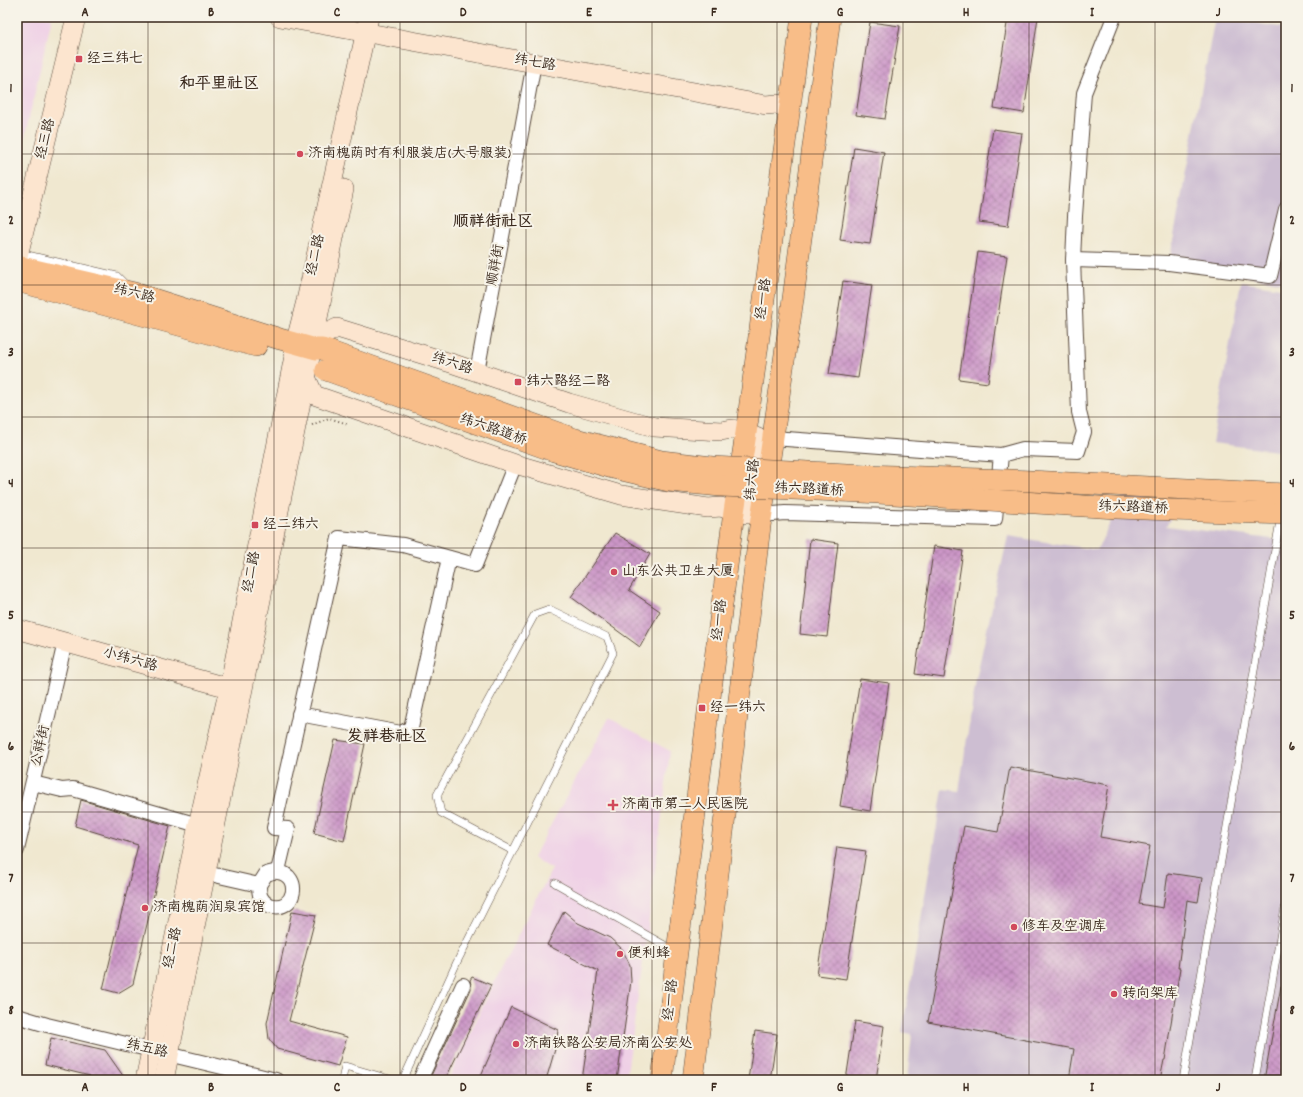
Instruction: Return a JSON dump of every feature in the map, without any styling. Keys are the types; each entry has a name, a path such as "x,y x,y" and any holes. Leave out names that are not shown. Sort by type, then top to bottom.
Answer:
{"main road":[{"name":"经一路","path":"662,1080 677,952 734,512 802,17"},
{"name":"经一路","path":"693,1080 761,515 792,307 830,17"},
{"name":"纬六路","path":"18,260 134,293 311,356"},
{"name":"纬六路","path":"17,281 311,356"},
{"name":"纬六路道桥","path":"311,356 575,439 661,461 712,467 1286,494"},
{"name":"纬六路道桥","path":"311,356 554,451 609,467 669,480 721,486 862,492 1116,508 1286,514"}],"street":[{"name":"经三路","path":"18,260 76,17"},
{"name":"纬七路","path":"280,17 372,25 534,63 766,105 777,104 789,109"},
{"path":"772,438 1001,455 1023,449 1078,451 1084,432 1079,412 1073,260 1084,93 1114,17"},
{"name":"经二路","path":"145,1080 151,1050 198,872 236,690 311,356 306,301 372,25"},
{"name":"顺祥街","path":"477,372 534,63"},
{"path":"1073,260 1169,263 1270,276 1286,209"},
{"name":"纬六路","path":"337,328 569,403 654,427 721,431 732,429 746,433 758,438 748,506 761,515 734,512 721,507 708,508 621,495 515,464 314,395 311,356 337,328"},
{"path":"761,515 784,513 995,519 1001,455"},
{"path":"278,871 288,829 274,828 339,538 403,545 475,565 515,464"},
{"path":"299,714 401,733 411,728 449,558"},
{"name":"小纬六路","path":"17,629 236,690"},
{"name":"公祥街","path":"17,850 19,835 33,783 65,642"},
{"name":"经二路","path":"164,1080 170,1054 198,872 198,825 236,690"},
{"path":"33,783 62,790 73,789 198,825"},
{"path":"278,871 288,876 294,886 292,897 285,905 276,907 265,903 260,897 259,885 266,874 278,871"},
{"path":"198,872 259,885"},
{"path":"420,1080 463,985"},
{"name":"纬五路","path":"17,1016 47,1025 276,1080"}],"lane":[{"path":"1183,1080 1286,487"},
{"path":"404,1080 457,962 613,653 607,637 549,609 535,614 437,795 441,813 513,851"},
{"path":"555,883 677,952"},
{"path":"1255,1080 1286,903"},
{"path":"342,1080 345,1066 393,1080"}],"shaded area":[{"path":"17,17 52,17 17,171"},
{"path":"1215,17 1286,28 1286,283 1169,263"},
{"path":"1241,282 1286,289 1286,452 1212,443"},
{"path":"1127,488 1175,511 1166,526 1280,540 1286,508 1286,1080 907,1080 912,1034 902,1032 943,789 959,791 976,679 1008,536 1097,550"},
{"path":"609,718 670,751 648,926 626,1080 448,1080 500,970 552,869 533,858"}],"building":[{"path":"1008,17 1038,17 1024,113 994,108"},
{"path":"870,22 900,26 885,119 856,115"},
{"path":"993,129 1022,133 1008,226 979,222"},
{"path":"854,147 884,152 870,244 840,240"},
{"path":"978,252 1007,256 988,383 959,379"},
{"path":"843,281 872,285 858,378 829,374"},
{"name":"山东公共卫生大厦","path":"615,533 650,554 629,590 660,611 640,647 571,597"},
{"path":"810,539 838,543 827,637 800,634"},
{"path":"934,546 963,551 944,678 915,674"},
{"path":"860,679 889,683 870,811 840,806"},
{"path":"335,740 365,744 344,841 314,833"},
{"name":"修车及空调库","path":"1010,767 1109,785 1100,837 1150,846 1139,904 1163,908 1168,873 1202,878 1198,902 1187,900 1178,968 1180,968 1165,1060 1160,1080 1069,1080 1074,1049 928,1022 964,826 998,832"},
{"path":"81,800 170,826 133,984 118,993 103,989 138,845 75,826"},
{"path":"837,847 866,851 846,979 817,975"},
{"path":"292,911 316,915 289,1021 347,1037 338,1066 277,1049 269,1039 267,1023"},
{"path":"564,911 578,923 610,938 622,949 630,965 631,981 617,1080 582,1080 598,971 547,945"},
{"path":"472,977 491,985 445,1080 429,1080 471,989 470,980"},
{"path":"1281,986 1286,986 1286,1080 1264,1080"},
{"path":"511,1007 558,1030 556,1046 546,1080 479,1080"},
{"path":"855,1021 884,1026 876,1080 846,1080"},
{"path":"755,1031 777,1034 770,1080 748,1080"},
{"path":"51,1038 105,1050 126,1080 89,1080 90,1076 45,1065"}],"place":[{"name":"经三纬七","path":"79,59"},
{"name":"济南槐荫时有利服装店(大号服装)","path":"300,154"},
{"name":"纬六路经二路","path":"518,382"},
{"name":"经二纬六","path":"255,525"},
{"name":"山东公共卫生大厦","path":"614,572"},
{"name":"经一纬六","path":"702,708"},
{"name":"济南市第二人民医院","path":"613,805"},
{"name":"济南槐荫润泉宾馆","path":"145,908"},
{"name":"修车及空调库","path":"1014,927"},
{"name":"便利蜂","path":"620,954"},
{"name":"转向架库","path":"1114,994"},
{"name":"济南铁路公安局济南公安处","path":"516,1044"}],"district":[{"name":"和平里社区","path":"219,84"},
{"name":"顺祥街社区","path":"493,222"},
{"name":"发祥巷社区","path":"387,737"}]}
